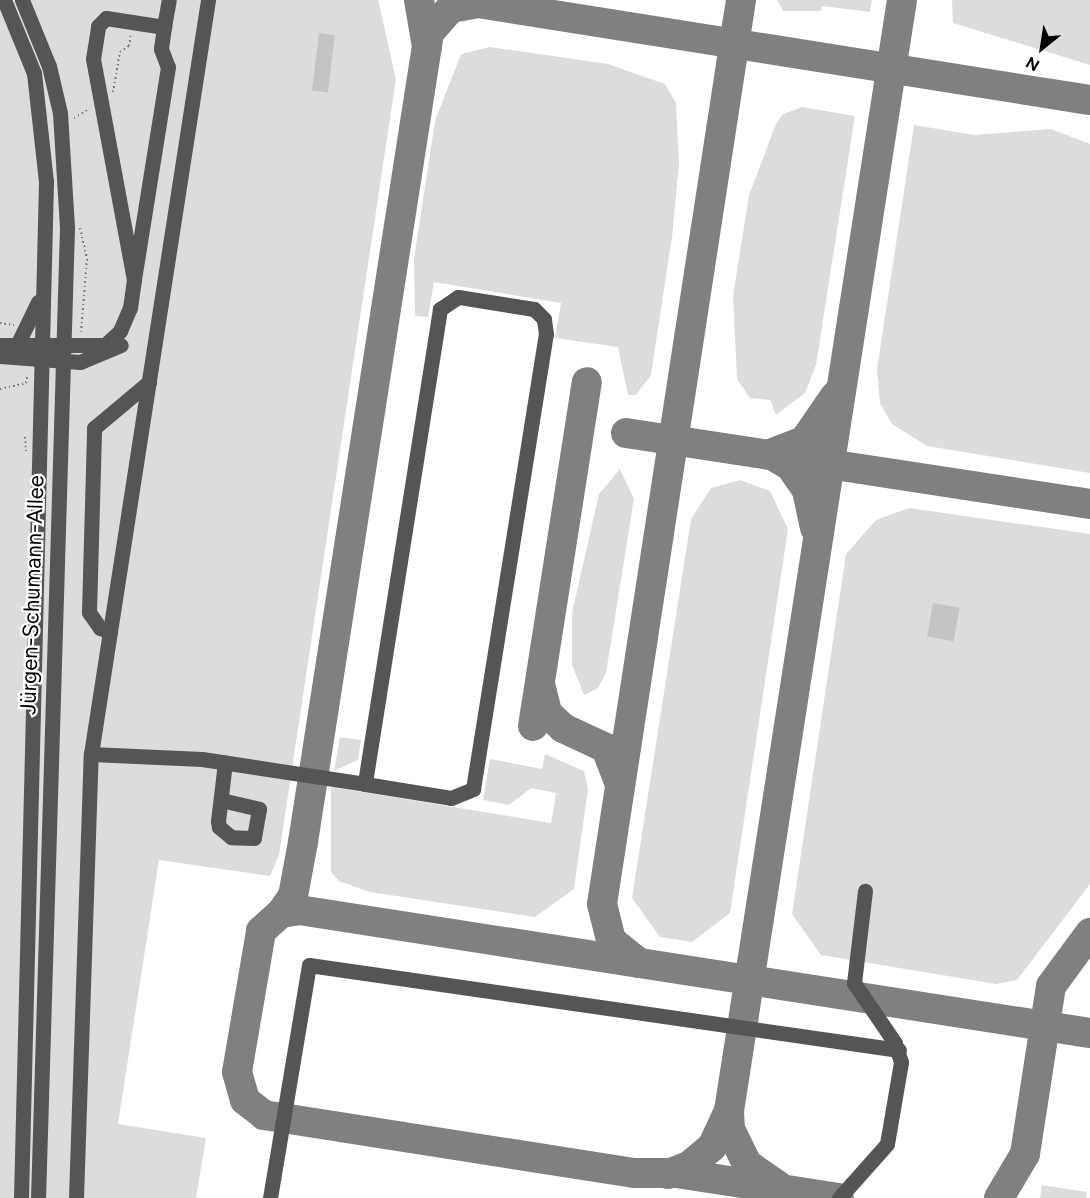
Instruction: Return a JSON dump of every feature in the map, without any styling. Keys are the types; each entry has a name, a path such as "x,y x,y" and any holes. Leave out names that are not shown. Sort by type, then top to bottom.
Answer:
{"street":[{"name":"Jürgen-Schumann-Allee","path":"4,0 34,73 43,119 43,281 38,357 21,1198"},
{"name":"Jürgen-Schumann-Allee","path":"22,0 49,66 60,114 67,228 38,1198"},
{"path":"0,356 38,357 62,363 112,352 129,334 134,280 168,67 161,49 169,0"},
{"path":"76,1198 92,754 208,0"},
{"path":"134,280 104,104 93,59 98,26 106,18 164,27"},
{"name":"Jürgen-Schumann-Allee","path":"16,345 32,321 43,281"},
{"path":"92,754 225,762 365,784 460,797 477,779 546,334 544,319 534,309 458,297 440,309 365,784"},
{"path":"38,357 63,347 114,340 130,308"},
{"path":"0,345 16,345 38,357"},
{"path":"110,632 100,628 89,612 94,428 149,382"},
{"path":"221,800 225,762"},
{"path":"839,1198 887,1144 898,1050 854,983 865,891"},
{"path":"270,1198 309,965 898,1050"}],"path":[{"path":"104,104 112,98 120,52 129,46 134,22"},
{"path":"80,258 87,259"},
{"path":"0,323 21,328"},
{"path":"0,389 26,383 38,357"}],"shaded area":[{"path":"0,0 378,0 396,79 279,855 270,876 159,860 118,1124 206,1138 196,1198 0,1198"},
{"path":"777,0 872,0 870,12 822,6 821,11 783,11"},
{"path":"952,0 1090,0 1090,65 953,23"},
{"path":"490,47 608,64 665,84 676,103 679,164 672,237 651,375 636,395 628,395 618,347 555,338 561,303 434,282 428,317 415,316 414,259 435,121 461,54"},
{"path":"802,107 855,116 816,365 805,393 776,415 770,400 750,398 737,379 733,296 749,195 776,124 783,114"},
{"path":"914,125 974,135 1051,129 1090,144 1090,473 927,446 892,424 880,403 877,369"},
{"path":"620,469 634,499 606,673 598,688 584,695 572,665 572,613 599,494"},
{"path":"740,480 770,491 788,529 730,913 692,942 660,937 632,898 691,519 711,488"},
{"path":"909,508 1090,534 1090,884 1017,980 996,984 821,955 792,914 846,554 876,520"},
{"path":"340,737 361,740 358,760 334,771"},
{"path":"545,754 584,771 588,789 574,889 535,917 370,892 339,881 331,872 331,787 551,823 556,793 531,788 509,805 483,800 490,759 542,769"},
{"path":"1042,1185 1087,1192 1086,1198 1040,1198"}],"building":[{"path":"319,33 335,35 328,93 312,91"},
{"path":"933,603 960,608 954,641 927,636"}],"taxiway":[{"path":"419,0 427,47"},
{"path":"459,0 1090,100"},
{"path":"639,963 611,940 602,904 741,0"},
{"path":"668,1174 689,1166 712,1147 729,1111 902,0"},
{"path":"281,913 293,896 303,842 429,33 451,8 474,4"},
{"path":"533,726 587,382"},
{"path":"815,528 807,490 790,466 770,454 804,441 835,396"},
{"path":"626,433 1090,504"},
{"path":"540,684 547,713 563,728 606,748 619,782"},
{"path":"839,1198 678,1173 634,1173 264,1115 245,1100 237,1072 261,931 281,913 299,910 1090,1033"},
{"path":"999,1198 1025,1154 1051,986 1090,933"},
{"path":"729,1111 730,1129 747,1164 779,1186"}]}
